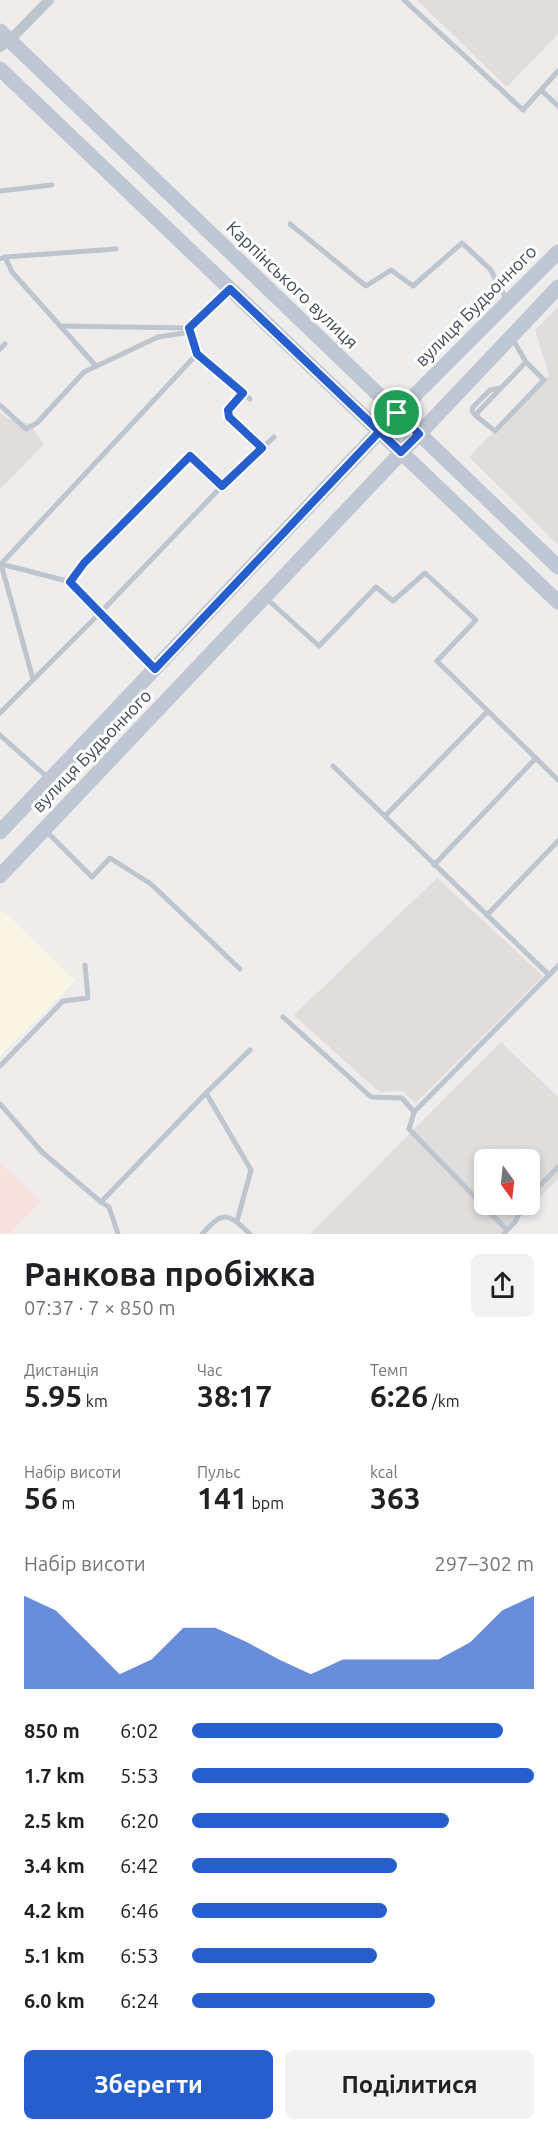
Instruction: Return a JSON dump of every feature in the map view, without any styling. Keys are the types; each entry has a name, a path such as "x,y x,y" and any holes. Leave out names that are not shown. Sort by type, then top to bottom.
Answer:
{"main road":[{"name":"Карпінського вулиця","path":"3,39 558,567"},
{"path":"0,69 558,602"},
{"name":"вулиця Будьонного","path":"0,832 397,413 558,252"},
{"name":"вулиця Будьонного","path":"0,876 266,598 558,287"}],"street":[{"path":"3,39 49,0"}],"lane":[{"path":"404,0 524,110 558,71"},
{"path":"542,90 558,105"},
{"path":"0,191 52,185"},
{"path":"290,224 366,286 391,270 413,286 462,243 490,269 509,302"},
{"path":"2,258 116,249"},
{"path":"2,258 96,366"},
{"path":"0,405 26,429 37,423 84,372 158,338 184,333 230,289"},
{"path":"60,326 189,328"},
{"path":"189,328 197,354 250,399"},
{"path":"511,337 525,362 544,380 495,431 472,411 473,407 490,390 501,387 525,362"},
{"path":"0,349 5,344"},
{"path":"2,564 197,354"},
{"path":"243,393 228,410 229,417 262,448"},
{"path":"0,713 222,486 274,437"},
{"path":"70,582 84,563 190,456 222,486"},
{"path":"2,564 70,582 155,669"},
{"path":"2,564 33,679"},
{"path":"266,598 319,646 376,587 393,602 425,573 476,620 437,661 558,780"},
{"path":"385,816 488,711"},
{"path":"0,735 34,770 50,780"},
{"path":"434,864 536,758"},
{"path":"333,766 549,975"},
{"path":"45,829 92,878 110,858 151,884 240,969"},
{"path":"487,915 558,841"},
{"path":"0,1066 63,1001 88,998 85,965"},
{"path":"518,1215 506,1232 409,1129 414,1112 558,966"},
{"path":"284,1017 371,1097 402,1098 414,1112"},
{"path":"101,1203 250,1050"},
{"path":"206,1093 251,1170 237,1221"},
{"path":"0,1104 42,1152 101,1203 110,1206 118,1234"},
{"path":"540,1186 558,1167"},
{"path":"202,1234 216,1219 225,1217 237,1221 250,1234"}],"shaded area":[{"path":"417,0 558,0 558,34 507,87"},
{"path":"558,307 558,545 469,457 549,375 535,330"},
{"path":"0,412 8,419 29,423 44,444 0,489"},
{"path":"437,878 543,976 416,1103 402,1091 379,1092 294,1015"},
{"path":"3,910 75,981 0,1056 0,913"},
{"path":"501,1042 558,1097 558,1179 540,1197 540,1149 474,1149 474,1215 522,1215 503,1234 310,1234"},
{"path":"0,1162 41,1202 9,1234 0,1234"}],"route":[{"path":"397,413 380,432 155,669 70,582 84,563 190,456 222,486 262,448 229,417 228,410 243,393 197,354 189,328 230,289 289,345 380,432 401,452 419,434 397,413"}]}
